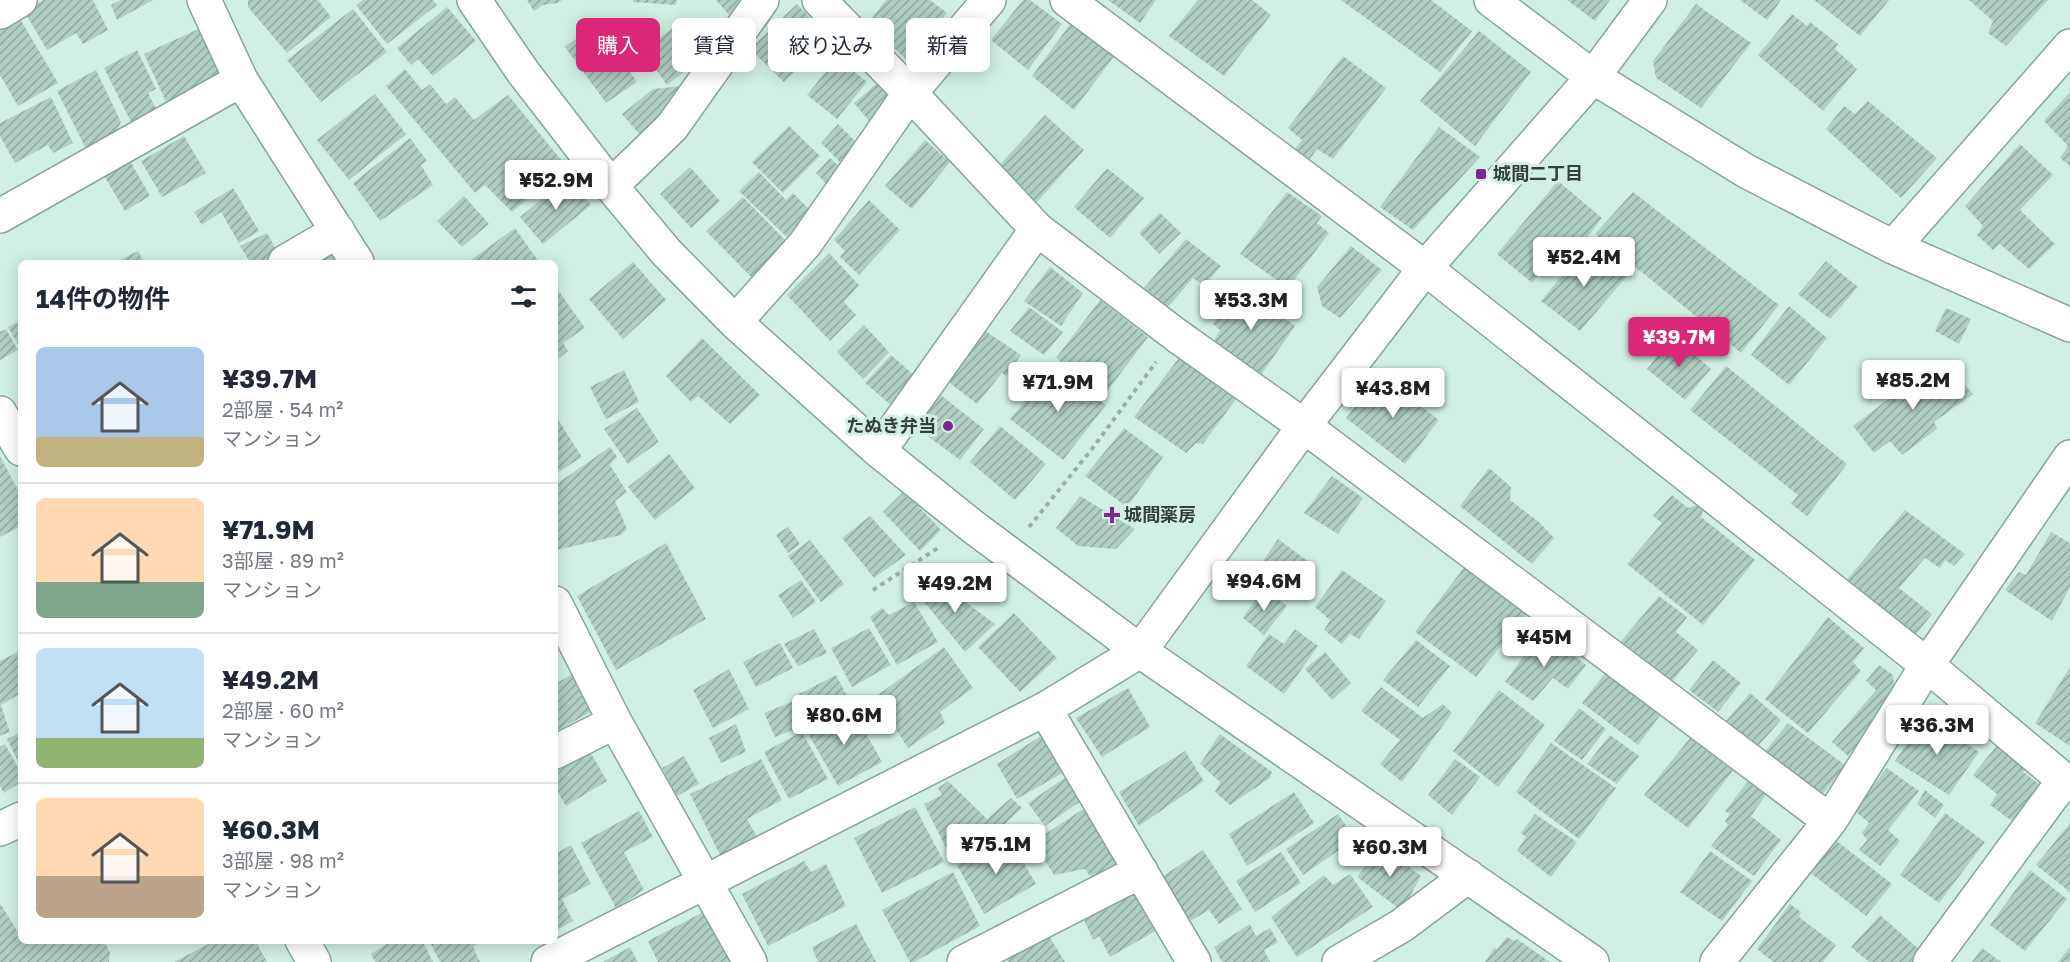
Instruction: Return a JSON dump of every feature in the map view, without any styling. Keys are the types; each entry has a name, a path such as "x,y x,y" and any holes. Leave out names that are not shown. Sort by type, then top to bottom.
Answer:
{"street":[{"path":"0,12 20,0"},
{"path":"204,0 241,80 356,260"},
{"path":"474,0 523,72 667,254 735,322 879,451 972,526 1140,651 1593,962"},
{"path":"611,186 672,127 762,0"},
{"path":"819,0 1037,229 1176,335 1304,426 1830,821"},
{"path":"735,322 805,244 910,93 990,0"},
{"path":"1067,0 1425,268 1927,665 2067,782 1930,962"},
{"path":"1491,0 1593,77 1746,171 1893,248 2070,325"},
{"path":"548,962 1045,709 1140,651 1304,426 1425,268 1593,77 1650,0"},
{"path":"1893,248 2070,46"},
{"path":"0,216 241,80"},
{"path":"879,451 1037,229"},
{"path":"288,260 338,231"},
{"path":"1717,962 1830,821 1927,665 2070,457"},
{"path":"558,609 615,722 750,962"},
{"path":"1045,709 1194,962"},
{"path":"558,750 615,722"},
{"path":"0,829 18,820"},
{"path":"964,962 1141,871"},
{"path":"1339,962 1401,926 1468,876"},
{"path":"304,944 314,962"}],"path":[{"path":"1023,535 1092,449 1176,335"},
{"path":"873,590 972,526"}],"building":[{"path":"43,0 93,0 108,30 83,44 76,33 47,50 24,11"},
{"path":"121,0 153,0 117,20 111,5"},
{"path":"248,0 318,0 331,17 287,53 248,7"},
{"path":"363,0 433,0 437,5 387,44 356,5"},
{"path":"527,0 562,0 558,3 543,5 534,11"},
{"path":"633,0 677,0 676,5 633,2"},
{"path":"716,0 751,0 732,18"},
{"path":"886,0 930,0 947,13 943,18 906,18 906,59 894,48 894,18 872,18"},
{"path":"1023,0 1030,0 1062,24 1028,70 991,40"},
{"path":"1108,0 1156,0 1140,23"},
{"path":"1198,0 1252,0 1271,15 1224,76 1169,36"},
{"path":"1341,0 1431,0 1472,31 1440,72"},
{"path":"1567,0 1610,0 1595,21"},
{"path":"1740,0 1781,0 1767,20"},
{"path":"1814,0 1889,0 1860,36"},
{"path":"1969,0 2048,0 2006,46 1988,33 1993,21"},
{"path":"797,4 810,18 782,18"},
{"path":"1696,4 1751,43 1701,108 1656,78 1653,61"},
{"path":"447,7 476,41 433,76 418,59 411,65 397,48"},
{"path":"353,9 387,52 321,102 287,60"},
{"path":"1792,14 1807,26 1810,22 1838,44 1835,49 1857,69 1823,111 1758,55"},
{"path":"19,17 58,83 18,106 0,75 0,30"},
{"path":"1071,23 1115,55 1074,110 1032,76"},
{"path":"205,26 230,75 168,106 144,54"},
{"path":"672,28 672,72 684,72 667,85 657,72 660,72 660,38"},
{"path":"1479,31 1531,72 1475,146 1420,101"},
{"path":"768,32 768,66 756,55 756,43"},
{"path":"576,39 576,62 565,47"},
{"path":"137,50 156,89 148,93 156,109 131,122 104,68"},
{"path":"1343,56 1386,88 1333,159 1317,149 1310,159 1294,150 1302,140 1288,128"},
{"path":"405,69 422,90 430,84 446,104 455,97 474,120 508,95 567,167 512,212 485,185 475,193 386,86"},
{"path":"96,70 121,122 116,133 86,149 57,91"},
{"path":"583,72 630,72 637,82 606,103"},
{"path":"774,72 794,72 784,82"},
{"path":"826,72 854,72 867,82 837,119 807,95"},
{"path":"880,81 895,100 870,122 854,103"},
{"path":"680,86 683,92 646,142 622,114 653,89"},
{"path":"2070,92 2070,166 2060,158 2068,146 2044,121"},
{"path":"375,94 406,134 349,180 317,140"},
{"path":"51,97 73,143 53,153 48,145 15,163 0,136 0,123"},
{"path":"1868,101 1937,158 1901,198 1826,129 1844,106 1855,114"},
{"path":"1045,115 1084,150 1036,203 997,168"},
{"path":"838,124 861,147 844,166 821,143"},
{"path":"789,126 820,156 783,193 752,162"},
{"path":"1439,127 1480,157 1413,230 1380,207"},
{"path":"184,136 206,173 162,197 141,161"},
{"path":"410,138 427,161 421,165 433,185 380,221 353,183"},
{"path":"925,140 950,162 912,209 885,186"},
{"path":"2020,144 2053,175 2020,210 2055,244 2029,269 2000,244 1993,250 1977,235 1983,226 1965,206"},
{"path":"830,158 845,172 831,189 816,173"},
{"path":"129,159 150,196 125,211 103,174"},
{"path":"690,167 720,201 691,228 660,194"},
{"path":"1107,168 1144,198 1110,238 1074,207"},
{"path":"759,172 786,200 793,193 812,212 787,237 739,191"},
{"path":"569,177 591,205 543,244 520,217"},
{"path":"1558,181 1602,218 1580,247 1569,239 1532,283 1497,254"},
{"path":"233,188 259,231 239,243 221,212 202,225 194,212"},
{"path":"1287,192 1322,216 1317,223 1329,233 1288,288 1240,254"},
{"path":"1633,192 1779,305 1741,353 1595,234"},
{"path":"464,196 489,224 462,247 437,221"},
{"path":"743,197 791,246 755,281 706,231"},
{"path":"869,200 900,230 859,275 840,257 845,251 834,240"},
{"path":"1160,213 1181,233 1159,254 1139,233"},
{"path":"515,228 538,260 471,260"},
{"path":"267,233 279,255 270,260 249,260 240,246"},
{"path":"1186,239 1221,266 1204,286 1193,278 1168,307 1144,288"},
{"path":"1587,245 1627,276 1580,331 1541,301"},
{"path":"1351,246 1382,270 1340,318 1322,306 1317,287"},
{"path":"331,247 339,260 308,260"},
{"path":"138,251 143,260 120,260"},
{"path":"829,253 859,285 844,302 856,315 830,341 787,295"},
{"path":"1826,261 1858,287 1830,319 1798,294"},
{"path":"633,262 666,300 623,339 589,299"},
{"path":"1050,267 1083,293 1061,326 1024,301"},
{"path":"1235,289 1244,296 1249,292 1295,326 1261,375 1214,341 1220,330 1213,324"},
{"path":"558,290 585,328 563,343 568,351 558,359"},
{"path":"1100,300 1148,337 1105,394 1056,358"},
{"path":"1789,306 1827,338 1789,385 1751,355"},
{"path":"1029,307 1063,332 1044,355 1010,331"},
{"path":"1946,308 1971,319 1959,344 1935,331"},
{"path":"18,322 18,345 8,327"},
{"path":"864,325 889,352 863,379 837,352"},
{"path":"978,326 1021,355 1006,376 1002,373 977,404 942,377"},
{"path":"6,329 18,350 0,360 0,332"},
{"path":"1673,336 1711,369 1685,400 1647,369"},
{"path":"702,338 760,395 730,424 698,396 691,402 666,376"},
{"path":"1185,350 1242,391 1203,444 1196,443 1186,453 1134,417"},
{"path":"891,355 915,376 890,404 865,383"},
{"path":"1054,366 1106,405 1063,460 1010,419"},
{"path":"1726,366 1847,464 1807,516 1791,504 1798,495 1690,410"},
{"path":"1932,366 1942,377 1952,371 1973,394 1934,422 1937,429 1902,455 1890,441 1874,453 1853,426"},
{"path":"624,370 639,402 606,419 590,387"},
{"path":"1380,375 1439,420 1405,464 1346,418"},
{"path":"938,393 984,429 960,460 913,425"},
{"path":"637,408 659,442 628,464 604,429"},
{"path":"558,420 582,457 558,472"},
{"path":"1000,426 1046,464 1015,500 970,462"},
{"path":"1124,428 1163,457 1127,507 1085,476"},
{"path":"610,447 617,457 610,465 627,492 615,501 627,529 621,535 558,550 558,483"},
{"path":"669,454 695,488 655,520 628,487"},
{"path":"0,456 18,490 18,528 0,537"},
{"path":"1489,468 1511,487 1510,500 1540,523 1554,538 1532,564 1460,506"},
{"path":"1332,476 1363,498 1338,534 1304,513"},
{"path":"904,491 941,530 920,551 883,512"},
{"path":"1672,495 1688,508 1697,505 1703,510 1701,517 1755,560 1703,625 1627,564 1662,523 1653,516"},
{"path":"1080,496 1135,529 1116,549 1078,546 1056,528"},
{"path":"1905,510 1965,554 1954,566 1945,560 1940,568 1925,558 1899,588 1932,614 1915,636 1845,582"},
{"path":"870,516 906,555 874,578 842,538"},
{"path":"788,527 800,544 788,553 776,535"},
{"path":"2051,532 2070,543 2070,587 2052,621 2005,590 2019,572 2026,575"},
{"path":"1278,539 1309,562 1287,596 1255,573"},
{"path":"810,540 844,584 821,602 788,556"},
{"path":"666,543 706,619 616,670 577,596"},
{"path":"1466,565 1529,610 1476,677 1415,632"},
{"path":"1342,570 1386,601 1359,639 1350,634 1342,644 1324,630 1330,620 1315,607"},
{"path":"933,578 995,624 965,652 916,592"},
{"path":"801,580 816,602 793,618 778,595"},
{"path":"1263,588 1287,606 1264,635 1243,618"},
{"path":"1659,596 1687,617 1676,632 1698,650 1669,685 1617,646"},
{"path":"914,602 938,642 897,665 870,617 882,608 889,615"},
{"path":"1014,613 1057,658 1020,692 978,647"},
{"path":"1828,617 1864,648 1853,662 1861,671 1808,733 1765,699"},
{"path":"869,628 891,665 852,687 831,648"},
{"path":"814,629 827,653 798,666 784,644"},
{"path":"1295,629 1318,646 1284,694 1246,666 1269,634 1284,644"},
{"path":"1541,632 1586,665 1568,689 1553,678 1533,701 1505,682"},
{"path":"1416,640 1450,666 1418,707 1383,680"},
{"path":"780,643 793,668 756,687 743,662"},
{"path":"944,647 973,688 940,712 945,723 908,748 875,697"},
{"path":"18,652 18,695 1,705 10,732 0,736 0,661"},
{"path":"1325,652 1351,683 1332,700 1305,669"},
{"path":"1713,660 1741,683 1718,712 1689,690"},
{"path":"1879,665 1893,675 1895,697 1848,756 1832,742 1876,690 1866,681"},
{"path":"2070,667 2070,746 2035,723"},
{"path":"729,669 749,709 713,728 693,690"},
{"path":"576,672 596,709 558,730 558,682"},
{"path":"1606,672 1662,713 1638,745 1582,703"},
{"path":"836,675 849,700 812,718 799,694"},
{"path":"1381,687 1423,718 1443,704 1452,713 1402,782 1380,764 1400,740 1361,711"},
{"path":"1128,688 1150,727 1102,757 1076,718"},
{"path":"1499,690 1545,725 1498,787 1453,751"},
{"path":"1750,693 1781,720 1751,754 1720,728"},
{"path":"799,699 810,723 775,737 764,713"},
{"path":"850,705 882,762 838,786 806,730"},
{"path":"1579,708 1606,729 1582,760 1554,741"},
{"path":"1926,715 1979,752 1949,795 1895,761"},
{"path":"1788,723 1845,765 1820,798 1763,754"},
{"path":"736,724 746,752 721,763 709,738"},
{"path":"802,732 828,779 789,799 764,752"},
{"path":"18,734 18,761 7,739"},
{"path":"1044,734 1066,771 1017,799 997,764"},
{"path":"1220,734 1272,772 1270,778 1230,805 1215,792 1220,782 1200,764"},
{"path":"1610,735 1639,756 1617,784 1587,764"},
{"path":"1690,738 1733,771 1688,828 1644,795"},
{"path":"1551,743 1616,788 1579,839 1516,792"},
{"path":"5,744 18,768 18,784 4,793 0,786 0,747"},
{"path":"1998,744 2028,767 2023,772 2047,790 2020,827 1990,805 1997,794 1973,775"},
{"path":"586,745 607,781 566,806 558,792 558,761"},
{"path":"1185,751 1204,781 1139,826 1119,792"},
{"path":"684,756 699,784 677,796 662,768"},
{"path":"761,759 782,800 747,819 757,837 720,855 690,794"},
{"path":"1455,759 1480,777 1452,815 1428,795"},
{"path":"1887,768 1919,791 1888,830 1900,841 1880,866 1859,850 1867,840 1862,833 1869,823 1854,810"},
{"path":"1066,777 1081,801 1045,826 1028,803"},
{"path":"948,781 987,819 1011,798 1022,808 989,839 952,860 924,804 942,795 938,788"},
{"path":"1748,781 1766,795 1751,816 1781,840 1754,876 1711,846 1728,825 1725,821 1730,814 1725,811"},
{"path":"1925,790 1944,805 1935,818 1917,804"},
{"path":"1294,792 1314,823 1247,866 1229,834"},
{"path":"1091,804 1125,861 1092,879 1085,869 1054,875 1033,842"},
{"path":"915,807 944,862 882,893 854,838"},
{"path":"639,811 653,837 624,852 644,890 616,908 581,843"},
{"path":"1945,813 1985,842 1939,903 1900,875"},
{"path":"1338,814 1355,839 1303,875 1286,849"},
{"path":"1535,814 1577,842 1551,877 1517,851 1526,837 1521,833"},
{"path":"2070,823 2070,892 2036,865"},
{"path":"1007,835 1036,884 984,914 957,865"},
{"path":"1834,839 1892,884 1866,916 1808,871"},
{"path":"571,845 591,884 562,899 573,921 558,929 558,852"},
{"path":"1382,846 1421,876 1402,911 1357,877"},
{"path":"1203,850 1242,909 1219,924 1209,910 1190,921 1160,878"},
{"path":"1710,851 1752,881 1722,921 1680,892"},
{"path":"1281,852 1301,883 1255,912 1236,881"},
{"path":"804,861 811,872 826,864 846,906 768,946 742,894"},
{"path":"2030,870 2067,899 2025,951 1990,925"},
{"path":"953,872 980,926 914,962 910,962 882,910"},
{"path":"1350,874 1373,907 1297,957 1271,917 1324,875 1333,885"},
{"path":"1135,893 1157,930 1110,957 1099,936 1093,940 1084,920"},
{"path":"0,903 18,932 18,944 106,944 110,953 109,962 0,962"},
{"path":"1790,904 1801,912 1799,917 1836,945 1823,962 1773,962 1757,949"},
{"path":"711,908 738,962 658,962 648,941"},
{"path":"1880,915 1921,951 1911,962 1869,962 1851,947"},
{"path":"856,924 876,962 818,962 812,947"},
{"path":"1250,924 1256,936 1270,928 1278,942 1264,950 1270,962 1222,962 1214,947"},
{"path":"1046,931 1065,962 1008,962 1003,952"},
{"path":"1507,937 1514,941 1517,939 1550,962 1485,962 1494,948 1497,949"},
{"path":"208,944 257,944 267,962 174,962"},
{"path":"387,944 424,944 433,962 375,962 371,954"},
{"path":"431,944 477,944 473,947 480,962 440,962"},
{"path":"630,947 638,962 603,962"},
{"path":"2070,947 2070,962 2058,962"},
{"path":"1982,948 2001,962 1972,962"}],"place":[{"name":"城間二丁目","path":"1481,174"},
{"name":"たぬき弁当","path":"948,426"},
{"name":"城間薬房","path":"1112,515"}]}
